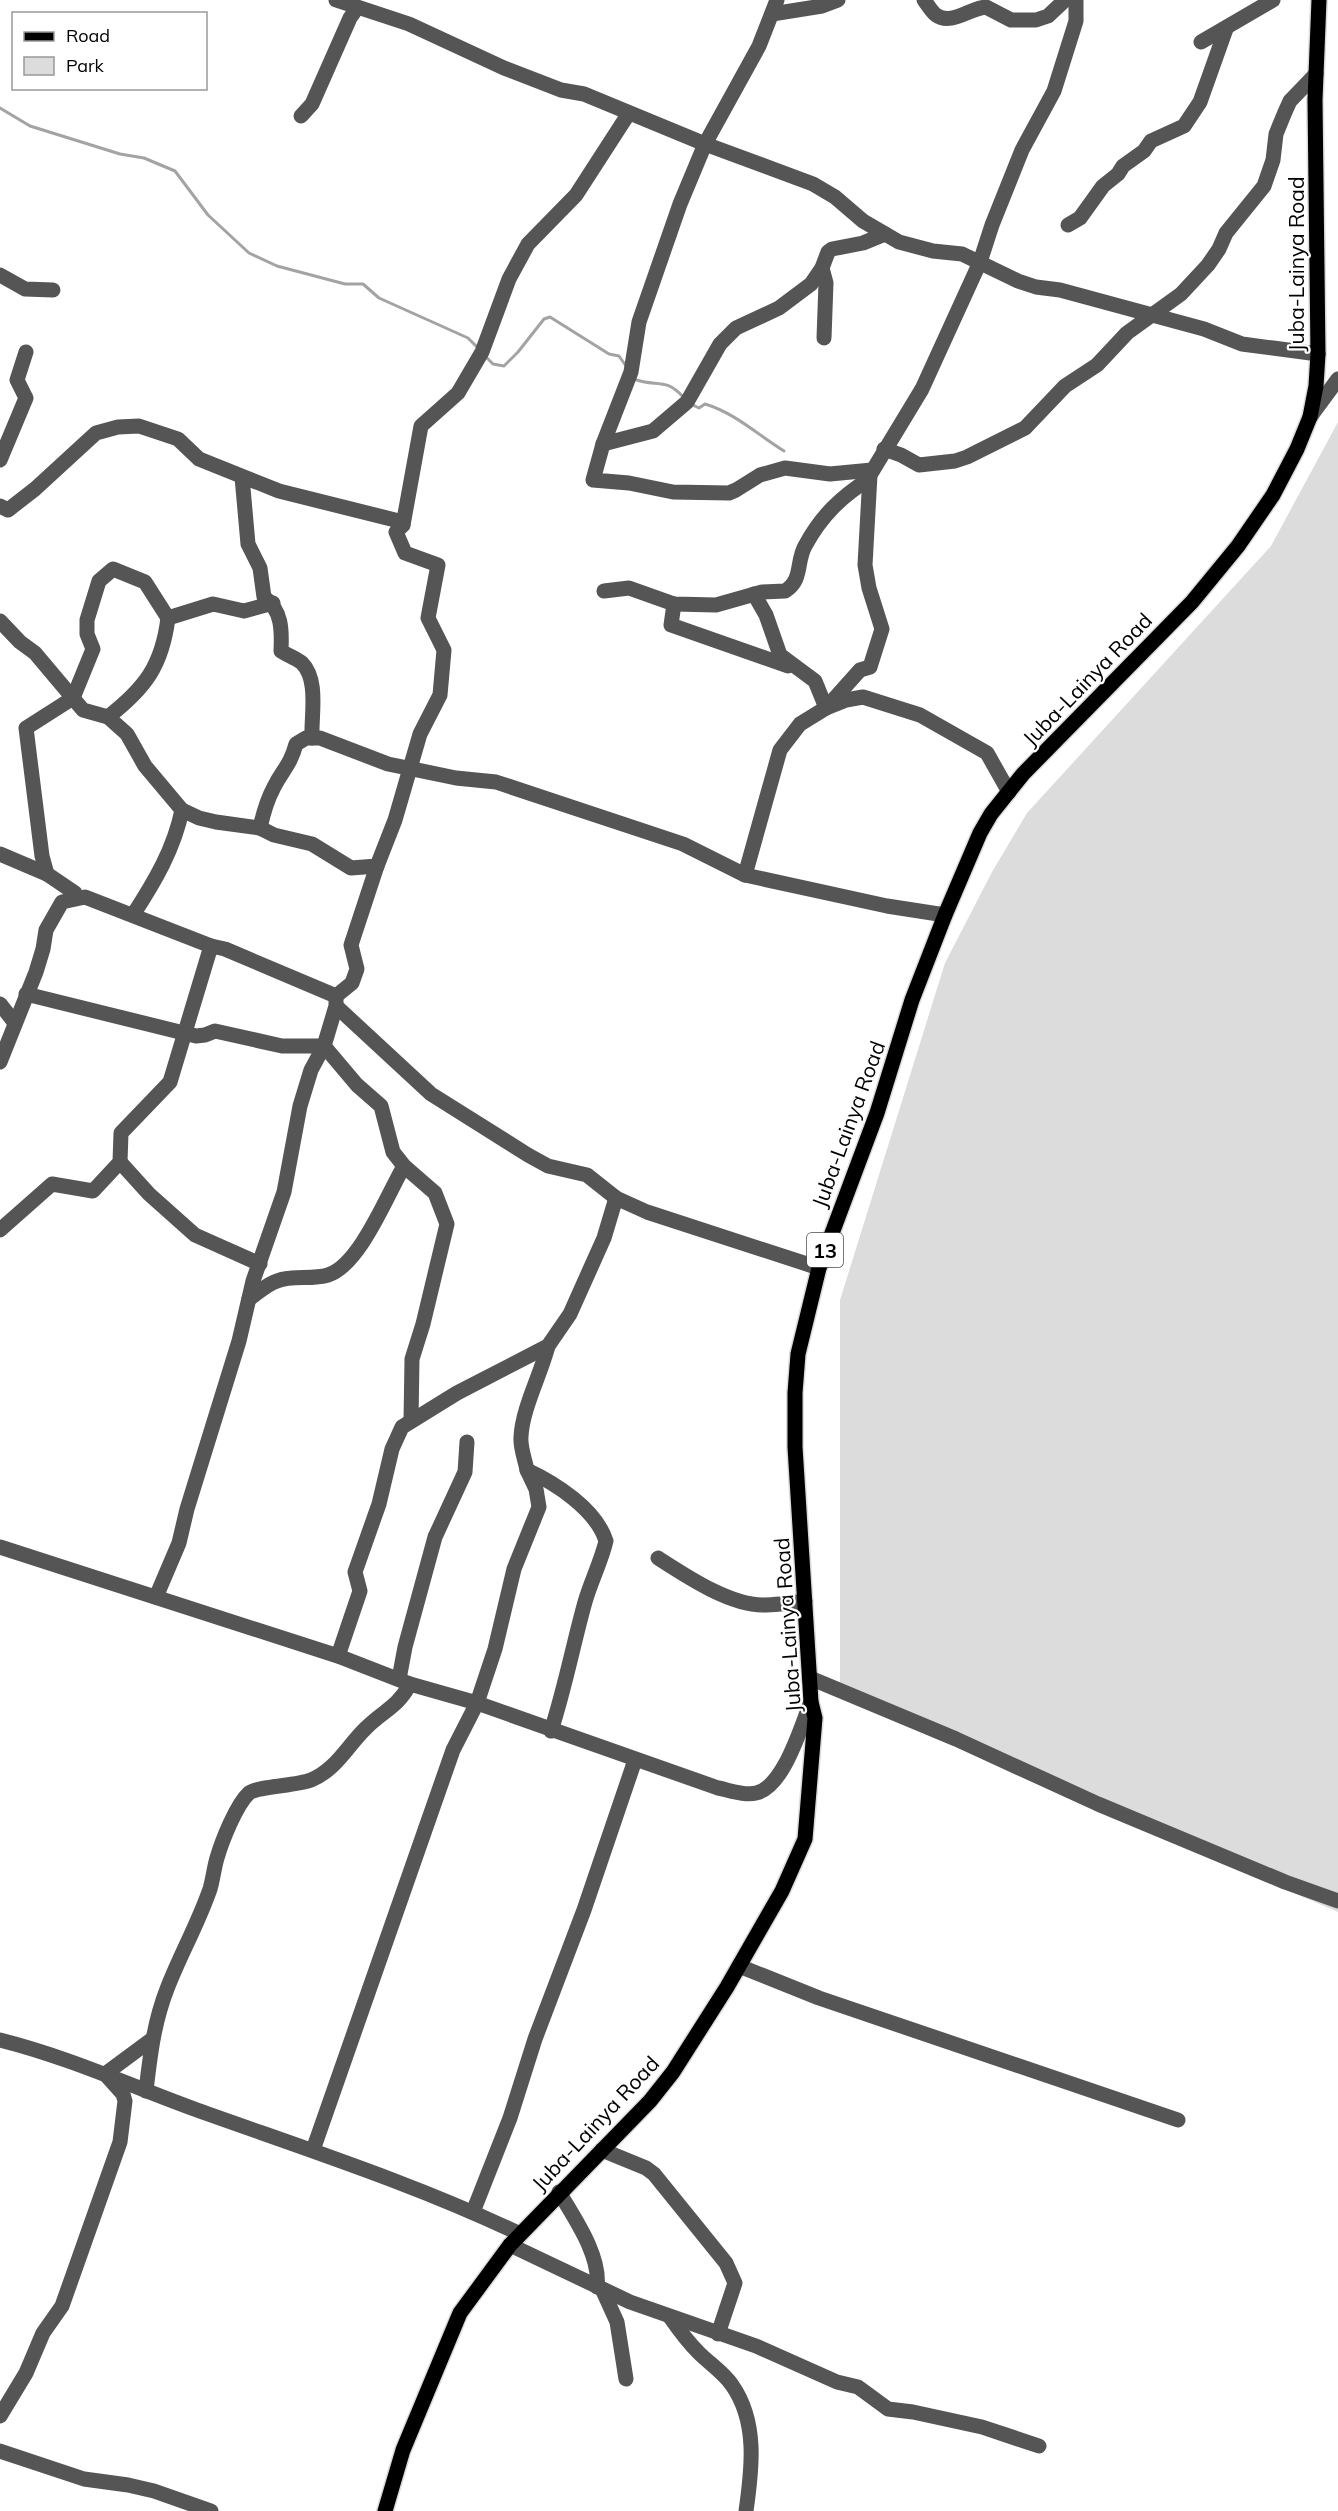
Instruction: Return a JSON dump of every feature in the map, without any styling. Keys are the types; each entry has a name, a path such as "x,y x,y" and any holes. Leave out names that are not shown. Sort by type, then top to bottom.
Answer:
{"main road":[{"name":"Juba-Lainya Road","path":"385,2511 403,2450 460,2313 515,2239 650,2102 673,2072 739,1966 791,1875 805,1839 815,1718 811,1702 795,1447 795,1393 798,1354 819,1268 877,1113 912,1000 980,833 991,814 1009,792 1192,602 1238,546 1273,495 1297,449 1310,417 1316,386 1318,354 1316,74 1319,0"}],"street":[{"path":"336,0 409,24 504,68 561,90 584,94 705,144 813,184 835,197 863,221 899,242 924,249 962,254 995,271 1036,287 1060,290 1204,329 1242,344 1318,354"},
{"path":"838,0 822,6 775,7 759,46 705,144 639,322 631,372 603,444 593,480 628,483 673,492 729,493 760,475 785,468 830,474 871,474"},
{"path":"825,708 860,670 870,667 882,629 869,588 865,565 871,474 922,389 981,262 992,225 1022,150 1054,91 1076,21 1075,1 1042,19 1016,21 986,7 944,19 936,15 924,0"},
{"path":"1201,42 1273,0"},
{"path":"301,116 312,104 345,28 357,8"},
{"path":"1068,225 1080,218 1103,186 1118,174 1123,166 1144,152 1151,141 1182,128 1200,102 1226,29"},
{"path":"884,449 919,465 955,461 1025,428 1065,386 1097,365 1127,333 1148,315 1181,294 1195,281 1219,249 1226,233 1254,201 1269,173 1276,151 1276,134 1290,101 1316,74"},
{"path":"156,1597 179,1543 249,1299 284,1192 300,1106 311,1070 324,1046 337,1001 352,983 357,969 351,945 412,768 420,734 441,695 444,650 429,618 438,565 405,553 396,532 403,525 421,426 458,393 482,352 509,279 528,244 576,195 629,113"},
{"path":"603,444 653,432 687,402 720,344 736,328 789,302 811,284 822,268 828,252 832,249 862,243 885,234"},
{"path":"822,268 826,283 824,338"},
{"path":"0,275 25,289 53,290"},
{"path":"0,460 26,398 17,381 27,352"},
{"path":"1310,417 1338,379"},
{"path":"0,506 8,510 35,489 96,433 118,427 139,426 177,439 200,459 279,491 395,520 403,525"},
{"path":"604,591 629,588 674,604 716,605 754,594 785,591 793,586 799,573 801,554 817,528 838,500 871,474"},
{"path":"242,477 248,544 260,568 264,597 273,603 283,627 281,651 303,664 314,687 312,738"},
{"path":"47,874 42,856 26,728 73,698 93,649 87,634 87,620 99,581 113,569 145,582 168,618 165,645 151,673 133,698 108,717"},
{"path":"754,594 766,615 780,655 815,681 825,708"},
{"path":"168,618 213,604 244,611 273,603"},
{"path":"674,604 671,625 802,671"},
{"path":"0,621 15,638 35,653 83,710 108,717 127,734 145,766 182,810 199,818 260,828 274,835 312,844 351,868 377,867"},
{"path":"0,641 15,638"},
{"path":"745,876 780,750 800,724 825,708 846,700 863,698 920,715 987,753 1009,792"},
{"path":"260,828 265,808 275,785 291,761 296,744 306,738 312,738 333,742 388,764 456,778 496,782 683,844 745,876 887,906 945,915"},
{"path":"133,915 157,878 177,836 182,810"},
{"path":"0,854 47,874 75,893 77,897"},
{"path":"0,1062 43,949 45,930 62,902 85,897 211,946 225,949 337,1001 431,1094 548,1166 587,1175 616,1198 647,1212 819,1268"},
{"path":"0,1230 52,1184 93,1191 120,1162 122,1133 170,1082 211,946"},
{"path":"26,994 184,1033 205,1035 214,1031 282,1046 324,1046 357,1085 381,1106 393,1152 404,1166 435,1193 447,1224 423,1324 412,1359 411,1421"},
{"path":"0,1004 15,1023"},
{"path":"120,1162 149,1194 195,1235 260,1264"},
{"path":"249,1299 277,1281 329,1275 354,1255 371,1230 404,1166"},
{"path":"313,2150 453,1750 477,1703 495,1649 514,1569 539,1507 539,1497 527,1470 520,1438 526,1409 540,1375 548,1346 570,1314 604,1238 616,1198"},
{"path":"338,1656 360,1591 355,1572 379,1504 392,1449 402,1427 457,1393 548,1346"},
{"path":"146,2091 151,2040 166,1990 195,1930 211,1886 217,1858 240,1805 253,1791 308,1781 324,1773 345,1754 373,1720 397,1704 405,1681 405,1647 432,1547 465,1472 467,1442"},
{"path":"527,1470 549,1480 568,1493 597,1524 606,1541 587,1597 566,1683 551,1731"},
{"path":"0,1547 338,1656 718,1788 752,1794 764,1791 781,1770 793,1748 811,1702"},
{"path":"658,1558 692,1581 738,1600 763,1605 805,1602"},
{"path":"810,1678 957,1739 1098,1804 1285,1882 1338,1901"},
{"path":"473,2212 510,2118 535,2039 584,1910 635,1760"},
{"path":"739,1966 819,1998 1178,2120"},
{"path":"0,2040 39,2050 146,2091 313,2150 473,2212 600,2288 670,2317 756,2346 837,2382 858,2387 888,2409 982,2427 1039,2446"},
{"path":"105,2074 151,2040"},
{"path":"0,2416 26,2373 43,2333 62,2306 117,2153 124,2126 125,2101 123,2094 105,2074"},
{"path":"602,2150 646,2168 654,2174 726,2263 735,2283 718,2334"},
{"path":"560,2192 594,2254 600,2288 617,2322 626,2379"},
{"path":"670,2317 687,2341 731,2384 740,2399 751,2435 752,2468 746,2511"},
{"path":"0,2451 84,2479 145,2488 211,2511"}],"green space":[{"path":"1338,422 1338,1912 840,1697 840,1300 945,963 992,872 1027,813 1271,546"}],"waterway":[{"path":"0,108 30,126 120,154 144,158 175,171 208,215 249,253 277,266 345,284 363,284 379,298 468,338 479,349"},
{"path":"485,356 493,364 504,366 544,319 550,317 609,354 619,356 626,366"},
{"path":"634,379 666,385 684,398"},
{"path":"691,404 699,408 705,404 726,413 784,451"}]}
